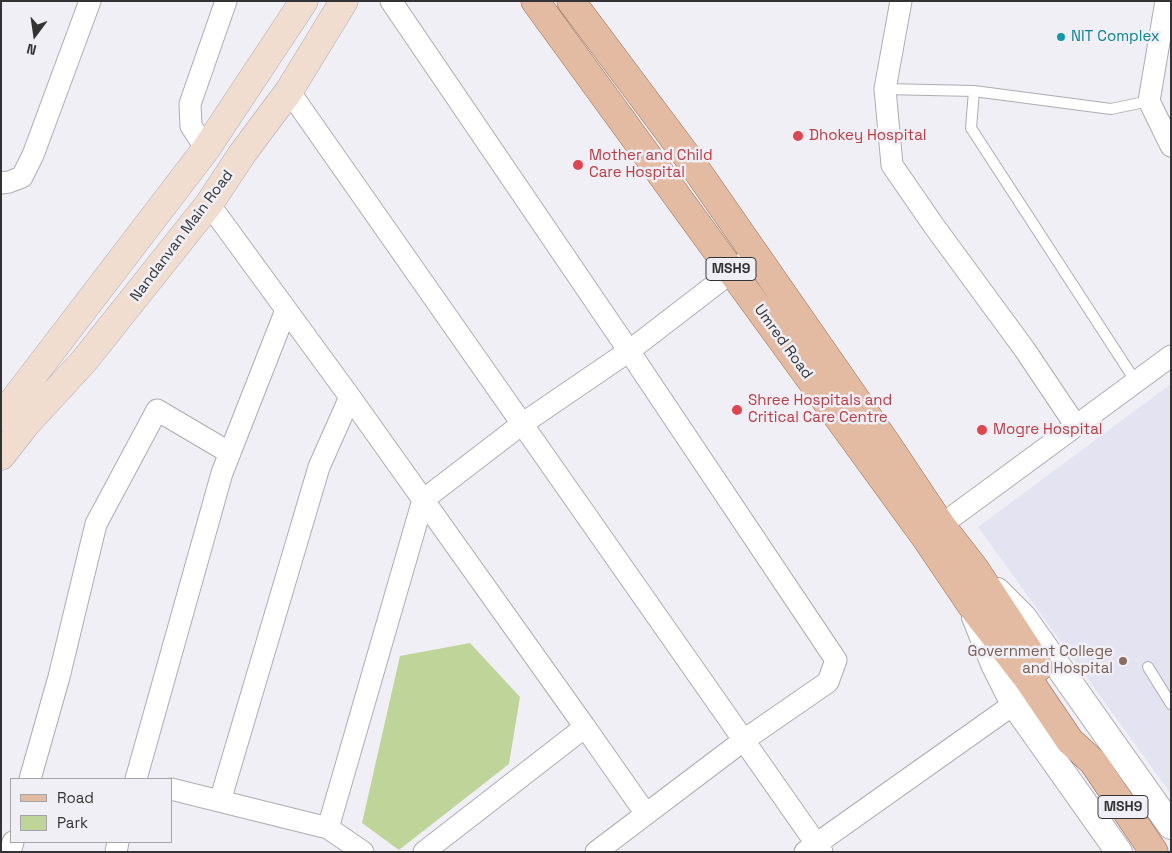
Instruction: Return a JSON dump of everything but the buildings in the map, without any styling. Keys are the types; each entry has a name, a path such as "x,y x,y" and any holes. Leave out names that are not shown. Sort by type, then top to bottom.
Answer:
{"main road":[{"path":"8,416 206,149 304,1"},
{"name":"Nandanvan Main Road","path":"1,456 8,416 84,361 209,204 242,154 289,91 344,1"},
{"name":"Umred Road","path":"535,1 733,271 933,531"},
{"path":"572,1 689,159 755,254 933,531 971,604 1028,679 1070,742 1094,762"},
{"path":"933,531 975,569 1088,736 1094,762"},
{"name":"MSH9","path":"1094,762 1154,852"}],"street":[{"path":"1,183 22,177 33,155 90,1"},
{"path":"206,149 191,126 190,104 226,1"},
{"path":"391,1 836,660 828,682 744,740 596,852"},
{"path":"901,1 885,89 892,165 934,226 1025,350 1076,426"},
{"path":"1166,1 1162,73 1149,101 1171,146"},
{"path":"289,91 744,740 814,849 1014,704"},
{"path":"209,204 350,397 646,814"},
{"path":"328,828 423,500 522,424 629,351 755,254"},
{"path":"136,778 222,473 286,310"},
{"path":"933,531 1171,356"},
{"path":"220,801 319,467 350,397"},
{"path":"30,778 96,524 157,410 230,453"},
{"path":"975,569 1024,618 1171,826"},
{"path":"971,604 994,664 1014,704 1119,852"},
{"path":"424,852 585,727"},
{"path":"172,789 328,828 363,852"}],"lane":[{"path":"885,89 974,91 1111,110 1149,101"},
{"path":"974,91 972,128 1136,382"},
{"path":"1148,667 1171,704"}],"shaded area":[{"name":"Government College and Hospital","path":"1171,384 1171,794 978,527"}],"green space":[{"path":"470,643 520,697 509,764 399,850 362,823 400,656"}],"place":[{"name":"NIT Complex","path":"1061,37"},
{"name":"Dhokey Hospital","path":"798,136"},
{"name":"Mother and Child Care Hospital","path":"578,165"},
{"name":"Shree Hospitals and Critical Care Centre","path":"737,410"},
{"name":"Mogre Hospital","path":"982,430"},
{"name":"Government College and Hospital","path":"1123,661"}]}
